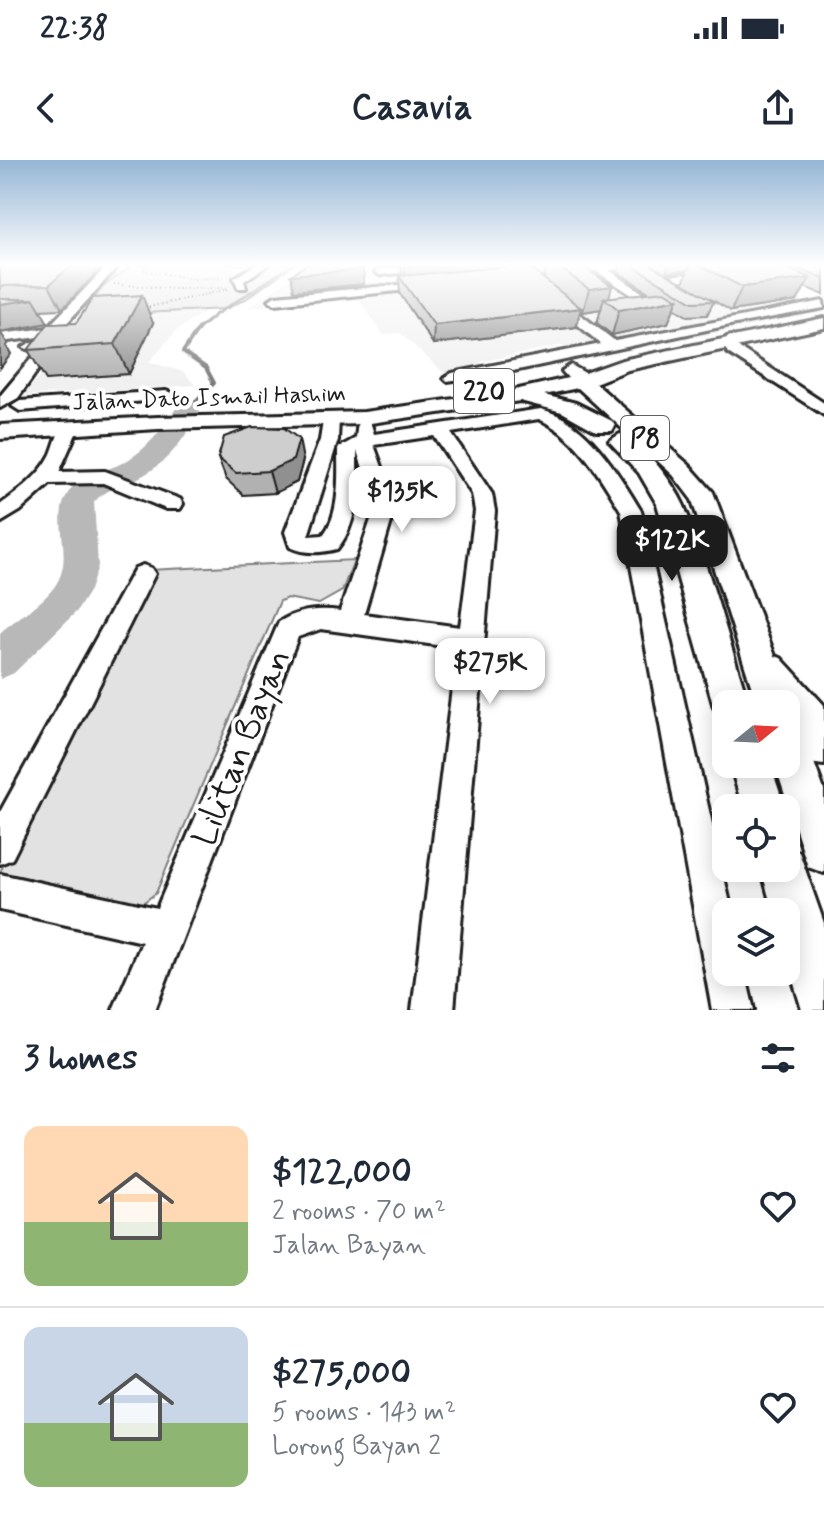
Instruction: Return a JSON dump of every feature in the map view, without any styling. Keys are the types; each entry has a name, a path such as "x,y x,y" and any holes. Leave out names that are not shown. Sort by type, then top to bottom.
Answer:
{"main road":[{"name":"220","path":"429,420 566,377 622,366 709,339 823,310"},
{"name":"220","path":"429,420 566,377 604,353 709,339 823,310"},
{"name":"P8","path":"566,377 604,426 648,469 670,504 726,690"},
{"name":"P8","path":"566,377 681,470 704,498 771,690"},
{"path":"510,397 544,400 569,407 604,426"},
{"name":"Jalan Dato Ismail Hashim","path":"0,432 212,421 347,433"},
{"path":"712,649 736,690"},
{"path":"761,659 787,690"},
{"path":"800,705 809,716 800,733"},
{"path":"800,766 824,851"},
{"path":"788,882 824,1000"}],"street":[{"path":"0,338 46,335 78,304"},
{"path":"452,378 604,353 578,319 560,304"},
{"path":"653,304 723,350 759,369"},
{"path":"637,311 660,308"},
{"path":"709,339 730,320 823,310"},
{"path":"717,312 730,320"},
{"path":"50,317 66,316"},
{"path":"578,319 594,317"},
{"path":"709,339 730,345 759,369 824,410"},
{"path":"0,349 44,350 12,395 0,403"},
{"path":"0,376 28,374"},
{"path":"20,406 166,396"},
{"path":"109,425 123,399"},
{"path":"347,433 429,420 525,414 553,418 563,423 595,459 631,511 733,1010"},
{"path":"429,420 482,494 485,503 433,1010"},
{"path":"0,516 47,478 63,453 70,427"},
{"path":"347,433 366,454 386,505 349,621"},
{"path":"47,478 111,479 173,504"},
{"path":"0,847 143,574"},
{"name":"Lilitan Bayan","path":"134,1010 282,640 298,623 310,619 349,621 470,639"},
{"path":"0,892 167,929"}],"path":[{"path":"133,310 166,304"}],"shaded area":[{"path":"90,304 237,304 226,309 81,316"},
{"path":"254,304 287,304 248,308"},
{"path":"362,304 808,304 824,312 614,353 603,344 569,351 563,345 480,362 483,366 444,373 400,333 384,335"},
{"path":"210,308 176,331 149,362 184,372 195,385 23,396 92,315"},
{"path":"354,560 342,591 319,604 287,598 280,601 156,893 140,905 0,872 148,570"}],"building":[{"path":"89,304 137,304 115,344 28,350 48,324 76,323"},
{"path":"419,304 575,304 581,308 434,325"},
{"path":"611,304 653,304 619,310"},
{"path":"252,427 284,428 299,439 293,460 269,471 236,473 218,458 224,437"}],"waterway":[{"path":"198,329 233,304"},
{"path":"189,408 214,383 206,368 183,352 198,329"},
{"path":"0,661 72,590 80,566 77,511 83,495 99,483 131,470 158,451 189,408"}]}
